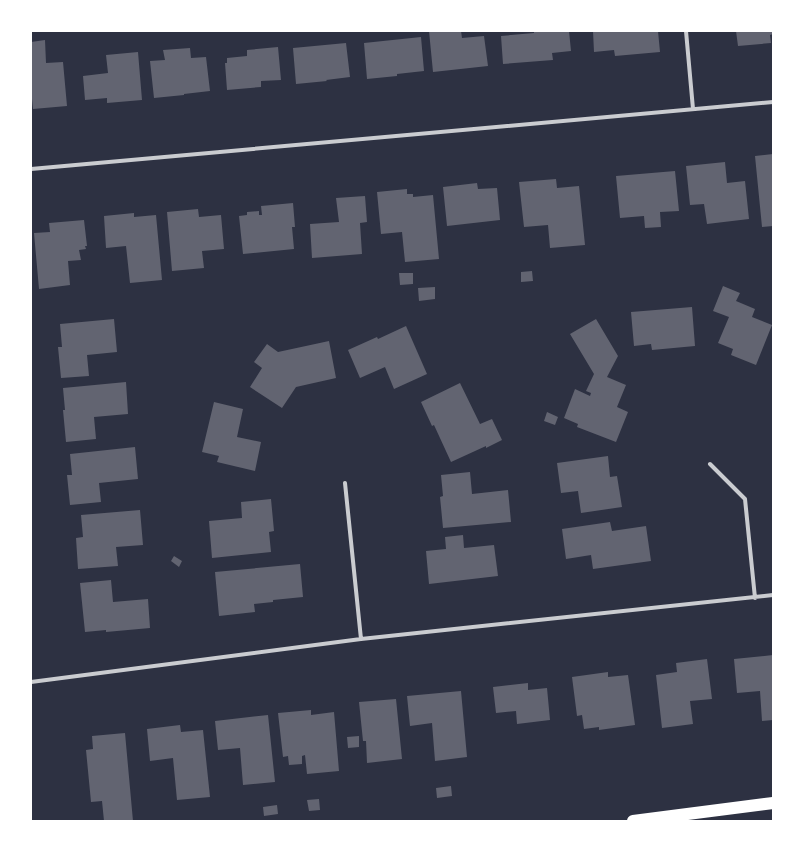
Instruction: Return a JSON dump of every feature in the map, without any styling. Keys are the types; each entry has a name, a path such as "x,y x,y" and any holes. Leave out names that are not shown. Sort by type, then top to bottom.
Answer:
{"highway":[{"path":"634,821 773,803"}],"street":[{"path":"686,31 692,109"},
{"path":"31,170 773,102"},
{"path":"710,464 745,499 754,598"},
{"path":"346,483 361,639"},
{"path":"31,682 361,639 773,595"}],"building":[{"path":"429,31 461,31 462,38 484,36 488,66 433,72"},
{"path":"534,31 569,31 571,51 552,53 553,60 503,64 501,36 534,33"},
{"path":"593,31 658,31 660,52 615,56 614,50 594,52"},
{"path":"736,31 773,31 773,34 770,35 771,43 738,46"},
{"path":"421,37 424,71 367,79 364,43"},
{"path":"45,40 46,63 63,62 67,106 33,109 31,89 31,42"},
{"path":"346,43 350,77 296,84 293,48"},
{"path":"278,47 281,80 261,81 261,87 227,90 225,63 227,63 227,58 247,56 247,50"},
{"path":"190,48 191,58 206,57 210,91 154,98 150,61 165,60 163,50"},
{"path":"138,52 142,100 107,103 107,98 85,100 83,76 108,73 106,55"},
{"path":"773,154 773,226 762,227 755,156"},
{"path":"725,162 727,183 745,181 749,219 707,224 704,204 690,205 686,166"},
{"path":"675,171 679,211 660,212 661,227 645,228 644,216 620,218 616,176"},
{"path":"556,179 557,188 579,186 585,245 550,248 548,225 524,227 519,182"},
{"path":"477,183 478,189 497,188 500,220 447,226 443,187"},
{"path":"407,189 407,194 413,194 413,197 433,195 439,259 405,262 402,232 381,234 377,192"},
{"path":"365,196 367,222 360,223 362,254 312,258 310,224 339,222 336,198"},
{"path":"293,203 295,227 292,227 294,249 243,254 239,216 247,215 247,212 259,211 259,215 262,215 261,206"},
{"path":"198,209 199,217 221,215 224,249 202,251 204,268 172,271 167,212"},
{"path":"134,213 134,217 156,215 162,280 130,283 126,246 106,248 104,216"},
{"path":"84,220 87,246 85,246 86,249 79,250 81,260 68,261 70,285 39,289 34,233 50,232 49,223"},
{"path":"532,271 533,281 521,282 521,272"},
{"path":"399,273 413,273 413,284 400,285"},
{"path":"723,286 740,293 736,301 755,309 752,317 772,325 756,365 731,355 733,349 718,343 729,317 713,311"},
{"path":"435,287 435,299 419,301 418,288"},
{"path":"692,307 695,346 652,350 651,344 634,346 631,312"},
{"path":"114,319 117,352 87,355 89,376 61,378 58,347 62,347 60,324"},
{"path":"596,319 618,356 607,377 626,385 617,407 628,412 616,442 577,427 578,424 564,418 575,389 590,396 591,393 586,391 594,374 570,334"},
{"path":"406,326 427,374 394,389 385,367 360,378 348,350 377,337 378,339"},
{"path":"329,341 336,378 296,387 282,408 250,387 262,368 254,362 267,344 278,352"},
{"path":"126,382 128,414 94,417 96,439 66,442 63,410 65,410 63,388"},
{"path":"460,383 480,424 492,419 502,440 451,462 434,425 432,426 421,402"},
{"path":"214,402 243,409 237,437 261,442 255,471 217,462 219,456 202,452"},
{"path":"547,412 558,417 555,425 544,421"},
{"path":"135,447 138,479 99,483 101,502 70,505 67,475 72,475 70,454"},
{"path":"608,456 610,477 617,476 622,507 581,513 578,491 561,493 557,463"},
{"path":"470,472 472,494 508,490 511,522 443,528 440,497 443,496 441,475"},
{"path":"271,499 274,531 269,532 271,552 212,558 209,521 242,518 241,502"},
{"path":"140,510 143,545 116,547 118,566 78,569 76,538 83,537 81,515"},
{"path":"610,522 612,531 646,526 651,561 593,569 591,555 566,559 562,529"},
{"path":"463,535 464,548 494,545 498,576 429,584 426,551 446,549 445,537"},
{"path":"174,556 182,561 179,567 171,561"},
{"path":"300,564 303,597 273,600 273,602 254,604 255,612 219,616 215,572"},
{"path":"111,580 113,602 148,599 150,628 106,632 106,630 85,632 80,583"},
{"path":"773,655 773,720 762,721 760,691 737,693 734,659"},
{"path":"707,659 712,699 690,701 693,724 662,728 656,675 677,672 676,663"},
{"path":"608,672 608,677 628,675 635,725 599,730 599,727 584,729 582,715 577,716 572,677"},
{"path":"528,683 528,690 547,688 550,720 517,724 516,711 496,713 493,687"},
{"path":"461,691 467,757 435,761 432,723 410,726 407,696"},
{"path":"396,699 402,759 367,763 366,741 363,741 359,702"},
{"path":"311,710 311,715 334,712 339,771 307,774 305,755 302,756 302,764 289,765 288,756 283,757 278,713"},
{"path":"268,715 275,782 243,785 240,748 218,750 215,721"},
{"path":"180,725 181,732 203,730 210,797 177,800 173,758 150,761 147,729"},
{"path":"125,733 133,821 104,821 102,801 91,802 86,750 93,749 92,736"},
{"path":"359,736 359,747 348,748 347,737"},
{"path":"451,786 452,796 437,798 436,788"},
{"path":"319,799 320,810 309,811 307,800"},
{"path":"277,805 278,814 264,816 263,807"}]}
